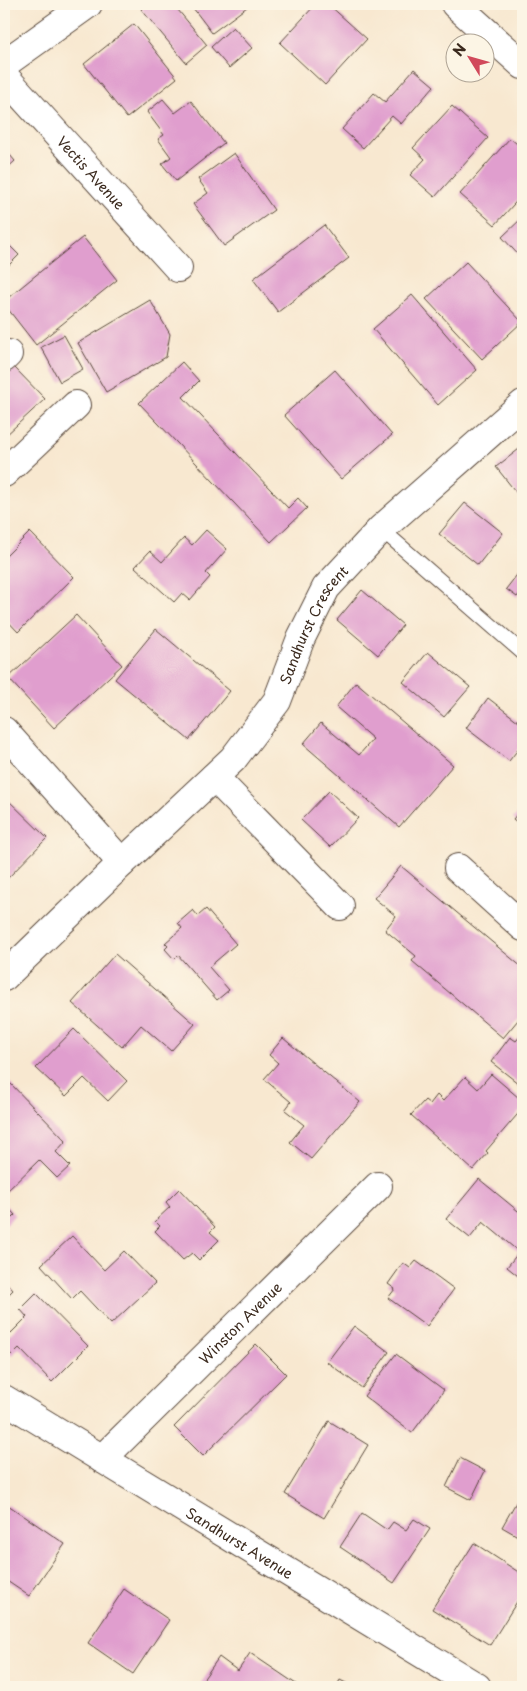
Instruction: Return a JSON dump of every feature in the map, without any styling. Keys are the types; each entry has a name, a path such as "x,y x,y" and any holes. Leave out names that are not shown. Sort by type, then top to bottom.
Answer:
{"street":[{"path":"4,64 88,4"},
{"path":"455,4 523,65"},
{"name":"Vectis Avenue","path":"4,76 178,268"},
{"name":"Sandhurst Crescent","path":"4,977 233,759 277,701 301,638 326,588 380,530 523,404"},
{"path":"4,473 76,405"},
{"path":"4,731 122,863"},
{"path":"214,777 340,906"},
{"path":"458,868 523,927"},
{"name":"Winston Avenue","path":"102,1459 378,1186"},
{"name":"Sandhurst Avenue","path":"4,1399 102,1459 444,1679 476,1687"}],"lane":[{"path":"380,530 523,653"}],"building":[{"path":"148,4 173,4 207,45 186,63 141,9"},
{"path":"190,4 251,4 212,33"},
{"path":"316,4 328,4 367,39 325,85 280,43"},
{"path":"134,24 177,78 127,118 84,64"},
{"path":"233,27 252,48 229,68 211,47"},
{"path":"414,69 434,86 401,124 392,116 363,148 342,129 374,93 385,102"},
{"path":"163,99 175,113 191,101 224,143 176,181 162,164 171,157 158,139 164,135 147,112"},
{"path":"452,106 488,138 435,197 410,175 425,159 413,148"},
{"path":"510,138 523,149 523,194 495,225 460,194"},
{"path":"4,148 15,161 4,171"},
{"path":"234,153 274,210 224,246 193,204 208,193 198,179"},
{"path":"523,217 523,260 502,237"},
{"path":"324,225 349,258 278,312 253,279"},
{"path":"83,237 117,280 36,345 4,304 4,301"},
{"path":"4,240 19,255 4,270"},
{"path":"466,262 522,322 482,359 426,299"},
{"path":"412,295 477,370 438,405 373,329"},
{"path":"150,300 170,334 166,357 106,392 78,343"},
{"path":"64,335 83,369 60,382 41,347"},
{"path":"182,362 199,381 183,397 288,508 298,498 307,508 271,542 139,403"},
{"path":"14,367 45,399 4,437 4,377"},
{"path":"335,370 392,435 341,479 284,415"},
{"path":"523,446 523,493 519,496 496,467"},
{"path":"465,503 503,533 478,565 439,534"},
{"path":"206,530 227,549 206,573 210,577 190,600 182,593 174,602 135,567 150,551 162,562 184,538 192,545"},
{"path":"30,532 74,577 18,632 4,617 4,558"},
{"path":"523,567 523,593 521,592 517,597 506,589"},
{"path":"362,590 403,625 378,655 337,620"},
{"path":"76,615 122,665 54,728 8,678"},
{"path":"156,629 230,691 189,740 115,679"},
{"path":"428,652 470,687 444,717 403,682"},
{"path":"356,682 453,765 399,827 303,744 321,723 359,755 373,739 336,707"},
{"path":"488,698 523,725 523,743 509,761 466,728"},
{"path":"329,791 358,818 330,847 301,820"},
{"path":"4,796 47,838 4,882"},
{"path":"523,807 523,827 513,819"},
{"path":"401,866 523,968 523,1014 503,1038 412,961 416,956 385,930 396,916 374,898"},
{"path":"206,909 236,944 209,967 229,990 217,1000 178,955 174,959 165,949 168,946 165,943 182,928 178,923 193,910 198,916"},
{"path":"115,954 195,1024 171,1051 141,1025 122,1047 72,1003"},
{"path":"74,1029 127,1081 108,1101 84,1078 66,1096 36,1068"},
{"path":"522,1034 523,1087 491,1062 510,1037 516,1041"},
{"path":"283,1038 360,1102 311,1159 290,1142 304,1125 285,1110 291,1102 264,1079 278,1063 269,1055"},
{"path":"491,1074 519,1098 523,1108 486,1151 488,1153 473,1170 411,1115 425,1100 430,1104 437,1095 443,1101 465,1077 478,1089"},
{"path":"9,1082 66,1141 56,1152 70,1166 57,1178 39,1160 4,1194 4,1087"},
{"path":"479,1179 523,1215 523,1280 507,1267 519,1252 483,1222 470,1238 446,1219"},
{"path":"179,1189 215,1227 210,1232 219,1240 199,1260 192,1253 183,1260 155,1231 160,1226 155,1221 170,1207 166,1202"},
{"path":"4,1203 15,1215 4,1226"},
{"path":"72,1236 104,1270 124,1251 155,1283 111,1324 80,1291 72,1299 41,1265"},
{"path":"416,1261 454,1289 427,1326 388,1298 395,1289 388,1284 403,1263 410,1268"},
{"path":"4,1280 13,1290 4,1299"},
{"path":"36,1293 88,1346 52,1382 19,1348 12,1355 4,1347 4,1340 27,1317 20,1309"},
{"path":"354,1326 389,1352 362,1388 327,1362"},
{"path":"256,1344 286,1374 203,1456 174,1427"},
{"path":"396,1354 444,1390 412,1433 364,1396"},
{"path":"329,1421 368,1445 324,1518 285,1494"},
{"path":"460,1458 485,1471 471,1500 446,1487"},
{"path":"523,1490 523,1539 502,1527"},
{"path":"8,1505 65,1544 29,1596 4,1579 4,1511"},
{"path":"362,1513 387,1530 393,1522 406,1530 414,1519 430,1529 394,1583 340,1547"},
{"path":"474,1543 523,1575 523,1592 490,1645 432,1609"},
{"path":"124,1589 169,1620 133,1674 88,1643"},
{"path":"250,1653 296,1684 294,1687 198,1687 219,1657 238,1671"},
{"path":"340,1680 354,1687 336,1687"}]}
